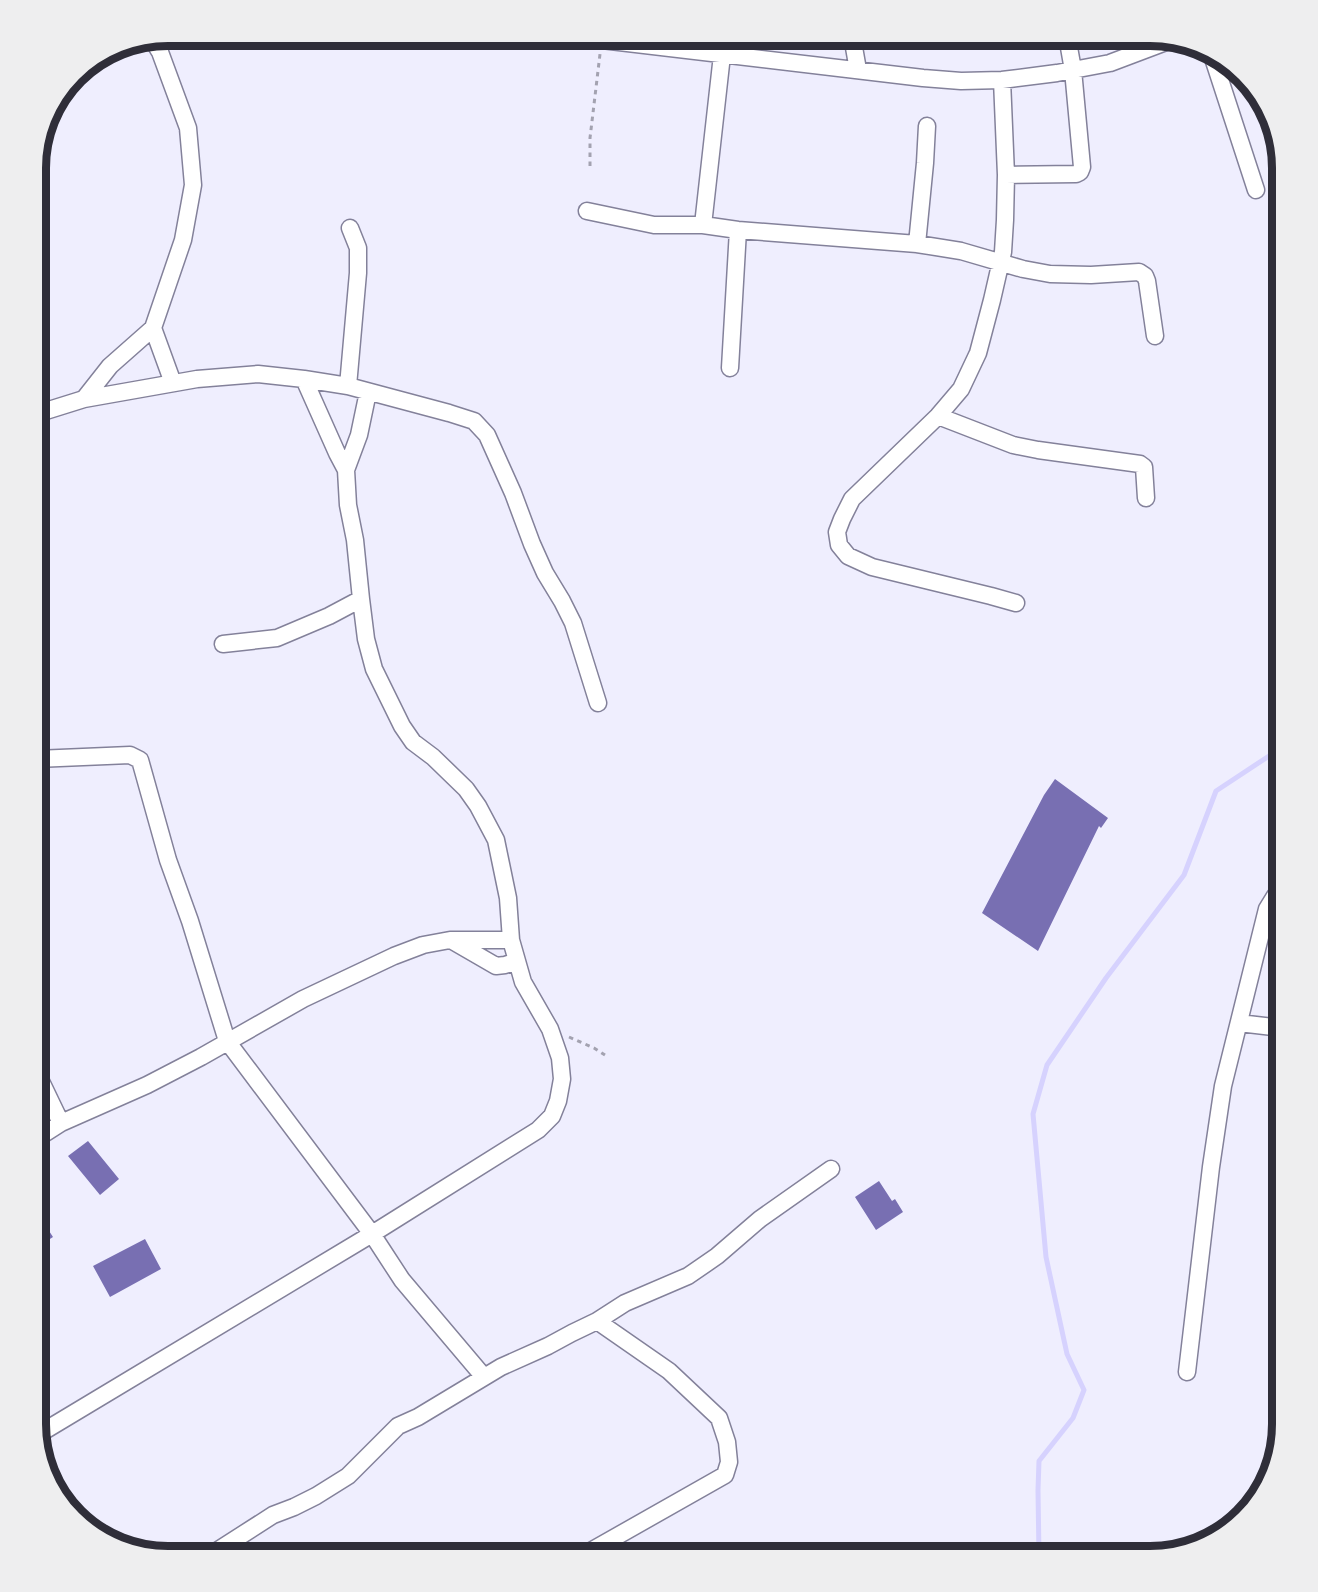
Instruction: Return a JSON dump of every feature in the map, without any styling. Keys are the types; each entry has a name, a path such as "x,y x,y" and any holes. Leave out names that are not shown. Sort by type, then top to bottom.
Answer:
{"street":[{"path":"84,399 110,366 153,328 183,240 193,184 188,128 157,47"},
{"path":"666,47 962,81 1002,80 1073,70 1110,63 1152,47"},
{"path":"854,47 858,70"},
{"path":"1006,175 1076,174 1080,172 1082,167 1069,47"},
{"path":"704,225 722,55"},
{"path":"1216,67 1256,190"},
{"path":"1002,80 1006,175 1005,220 1001,263 978,353 962,390 852,499 837,532 839,545 848,556 872,567 1016,603"},
{"path":"916,244 927,126"},
{"path":"586,211 654,225 704,225 738,230 916,244 962,251 1023,269 1050,274 1091,275 1139,272 1145,276 1147,281 1155,336"},
{"path":"348,386 358,273 358,248 350,228"},
{"path":"730,368 738,230"},
{"path":"153,328 173,383"},
{"path":"47,411 84,399 173,383 258,374 348,386 474,421 487,435 545,573 573,623 598,703"},
{"path":"304,379 346,470"},
{"path":"47,1429 372,1234 538,1130 552,1116 558,1101 562,1079 560,1058 550,1029 523,982 511,940 507,898 496,840 466,789 413,742 402,726 374,669 366,639 355,540 348,505 346,470 359,435 368,392"},
{"path":"938,416 1013,445 1140,465 1144,467 1146,473 1146,498"},
{"path":"223,644 277,638 329,616 361,598"},
{"path":"47,759 130,755 140,760 168,860 190,921 227,1041 372,1234 409,1289 484,1377"},
{"path":"1187,1372 1212,1155 1223,1086 1267,909 1272,901"},
{"path":"46,1132 61,1123 147,1085 303,999 394,956 423,945 450,940 511,940"},
{"path":"450,940 496,966 517,961"},
{"path":"1239,1023 1272,1027"},
{"path":"46,1092 61,1123"},
{"path":"226,1546 273,1515 316,1496 348,1476 398,1426 418,1417 501,1367 597,1321 625,1303 688,1276 717,1256 760,1219 831,1169"},
{"path":"597,1321 669,1371 719,1418 727,1442 729,1462 725,1475 600,1546"}],"path":[{"path":"590,166 590,138 602,47"},
{"path":"550,1029 605,1055"}],"building":[{"path":"1055,779 1108,818 1101,828 1099,826 1038,951 982,913 1044,795"},
{"path":"88,1141 119,1179 100,1195 68,1156"},
{"path":"879,1181 892,1201 895,1199 903,1212 876,1230 855,1197"},
{"path":"46,1227 53,1237 46,1241"},
{"path":"145,1239 161,1269 110,1297 93,1266"}],"waterway":[{"path":"1039,1546 1039,1461 1073,1418 1084,1390 1067,1354 1046,1257 1033,1114 1047,1065 1106,978 1184,875 1216,791 1272,754"}]}
